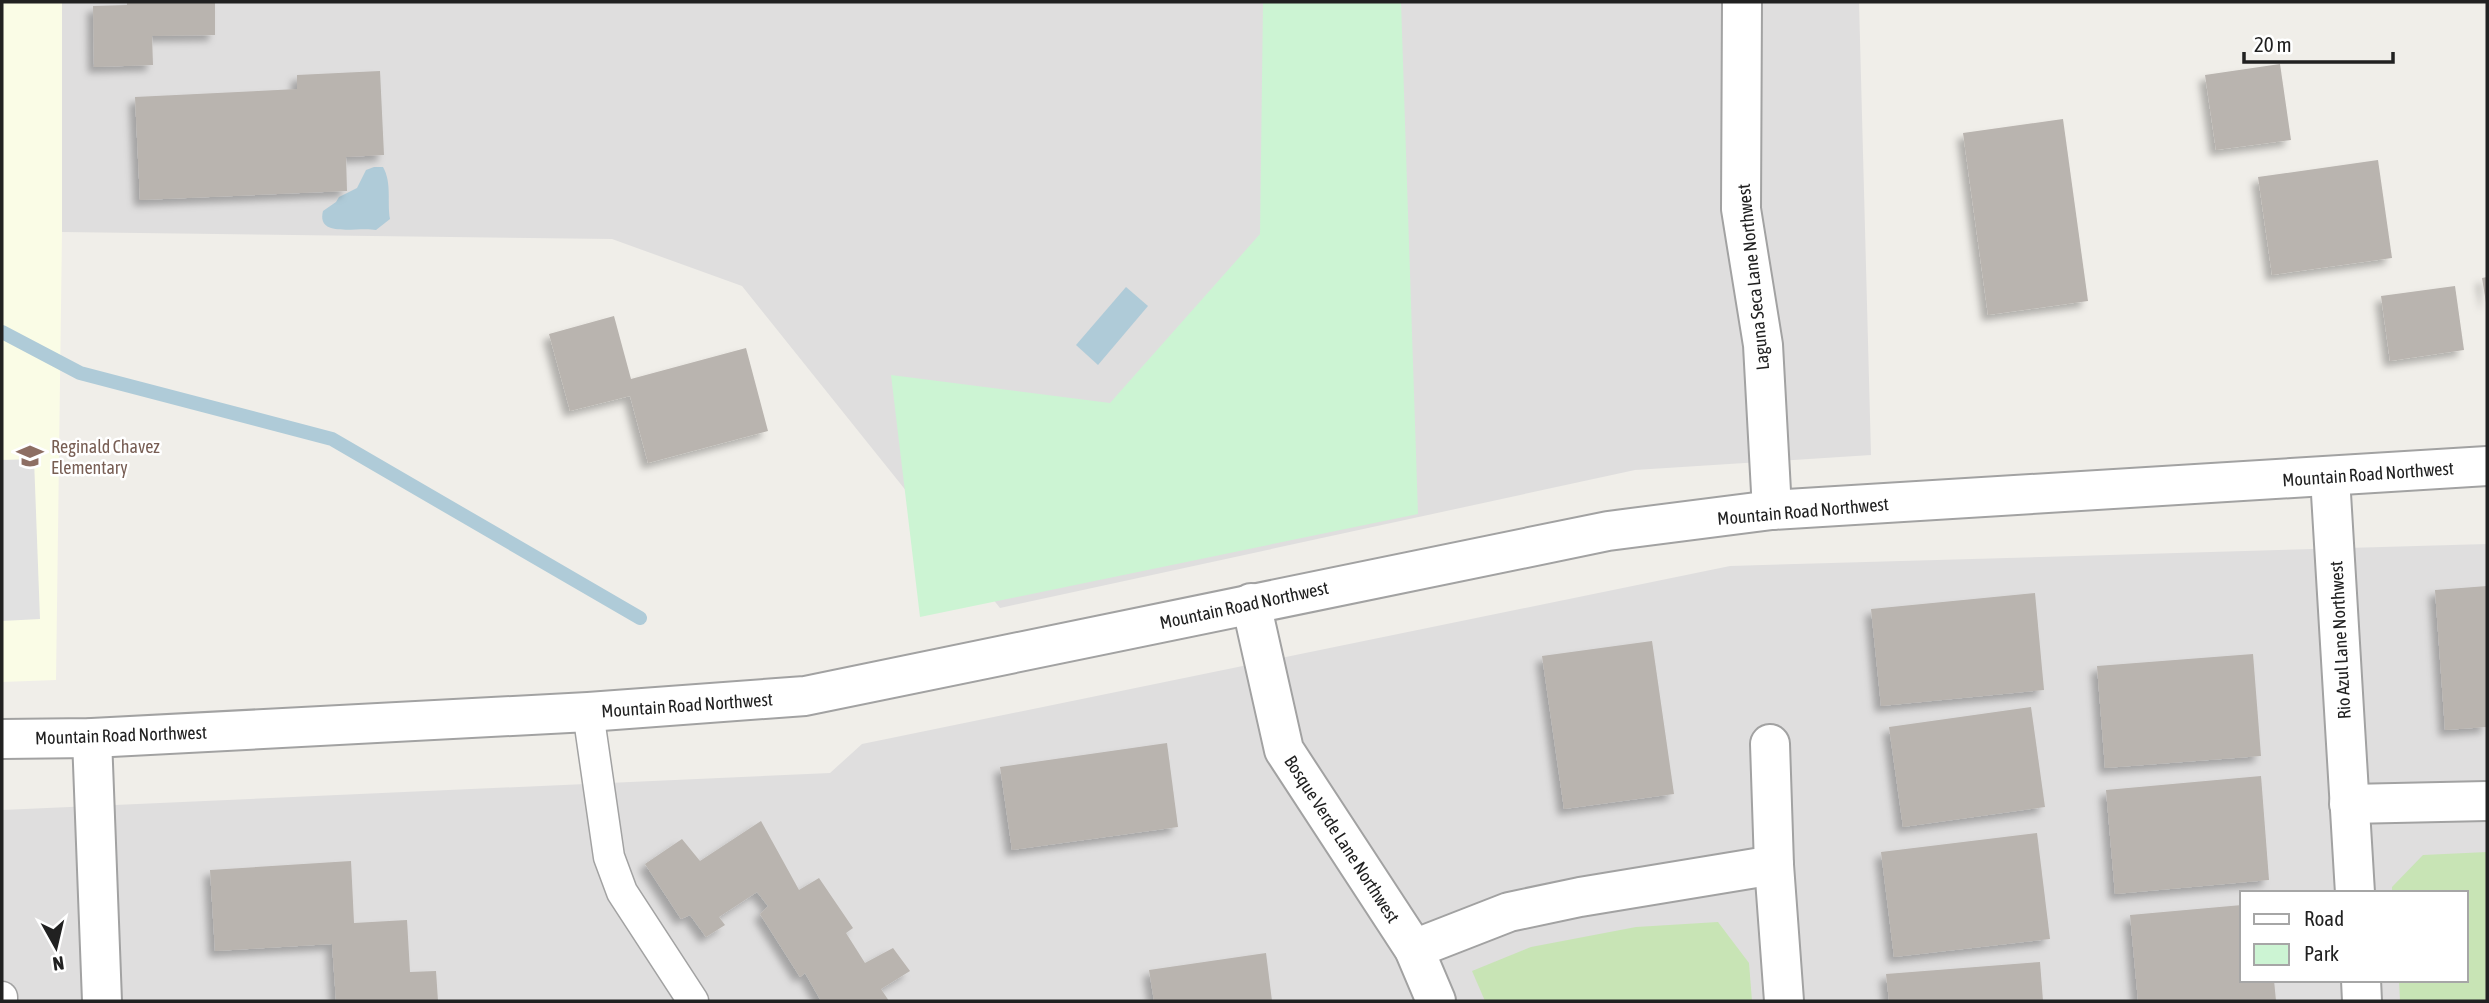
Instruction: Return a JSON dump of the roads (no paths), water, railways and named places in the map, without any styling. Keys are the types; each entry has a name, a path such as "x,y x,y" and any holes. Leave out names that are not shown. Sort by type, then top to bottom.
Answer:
{"street":[{"name":"Laguna Seca Lane Northwest","path":"1742,2 1741,209 1763,345 1772,510"},
{"name":"Mountain Road Northwest","path":"2,739 92,737 588,712 805,696 1608,531 1772,510 2487,466"},
{"name":"Rio Azul Lane Northwest","path":"2330,477 2355,891"},
{"name":"Bosque Verde Lane Northwest","path":"1251,603 1284,750 1414,949 1436,1001"},
{"path":"92,737 102,1001"},
{"path":"1770,744 1774,865 1784,1001"},
{"path":"2349,804 2487,801"},
{"path":"1414,949 1509,912 1580,897 1774,865"},
{"path":"2361,982 2362,1001"}],"lane":[{"path":"588,712 609,857 622,892 693,1001"}],"water":[{"path":"383,167 386,173 390,219 376,230 340,230 326,225 323,211 339,197 357,188 366,170"},
{"path":"1126,287 1148,306 1098,365 1076,345"}],"waterway":[{"path":"2,332 80,373 332,439 640,618"}],"place":[{"name":"Reginald Chavez Elementary","path":"30,456"}]}
